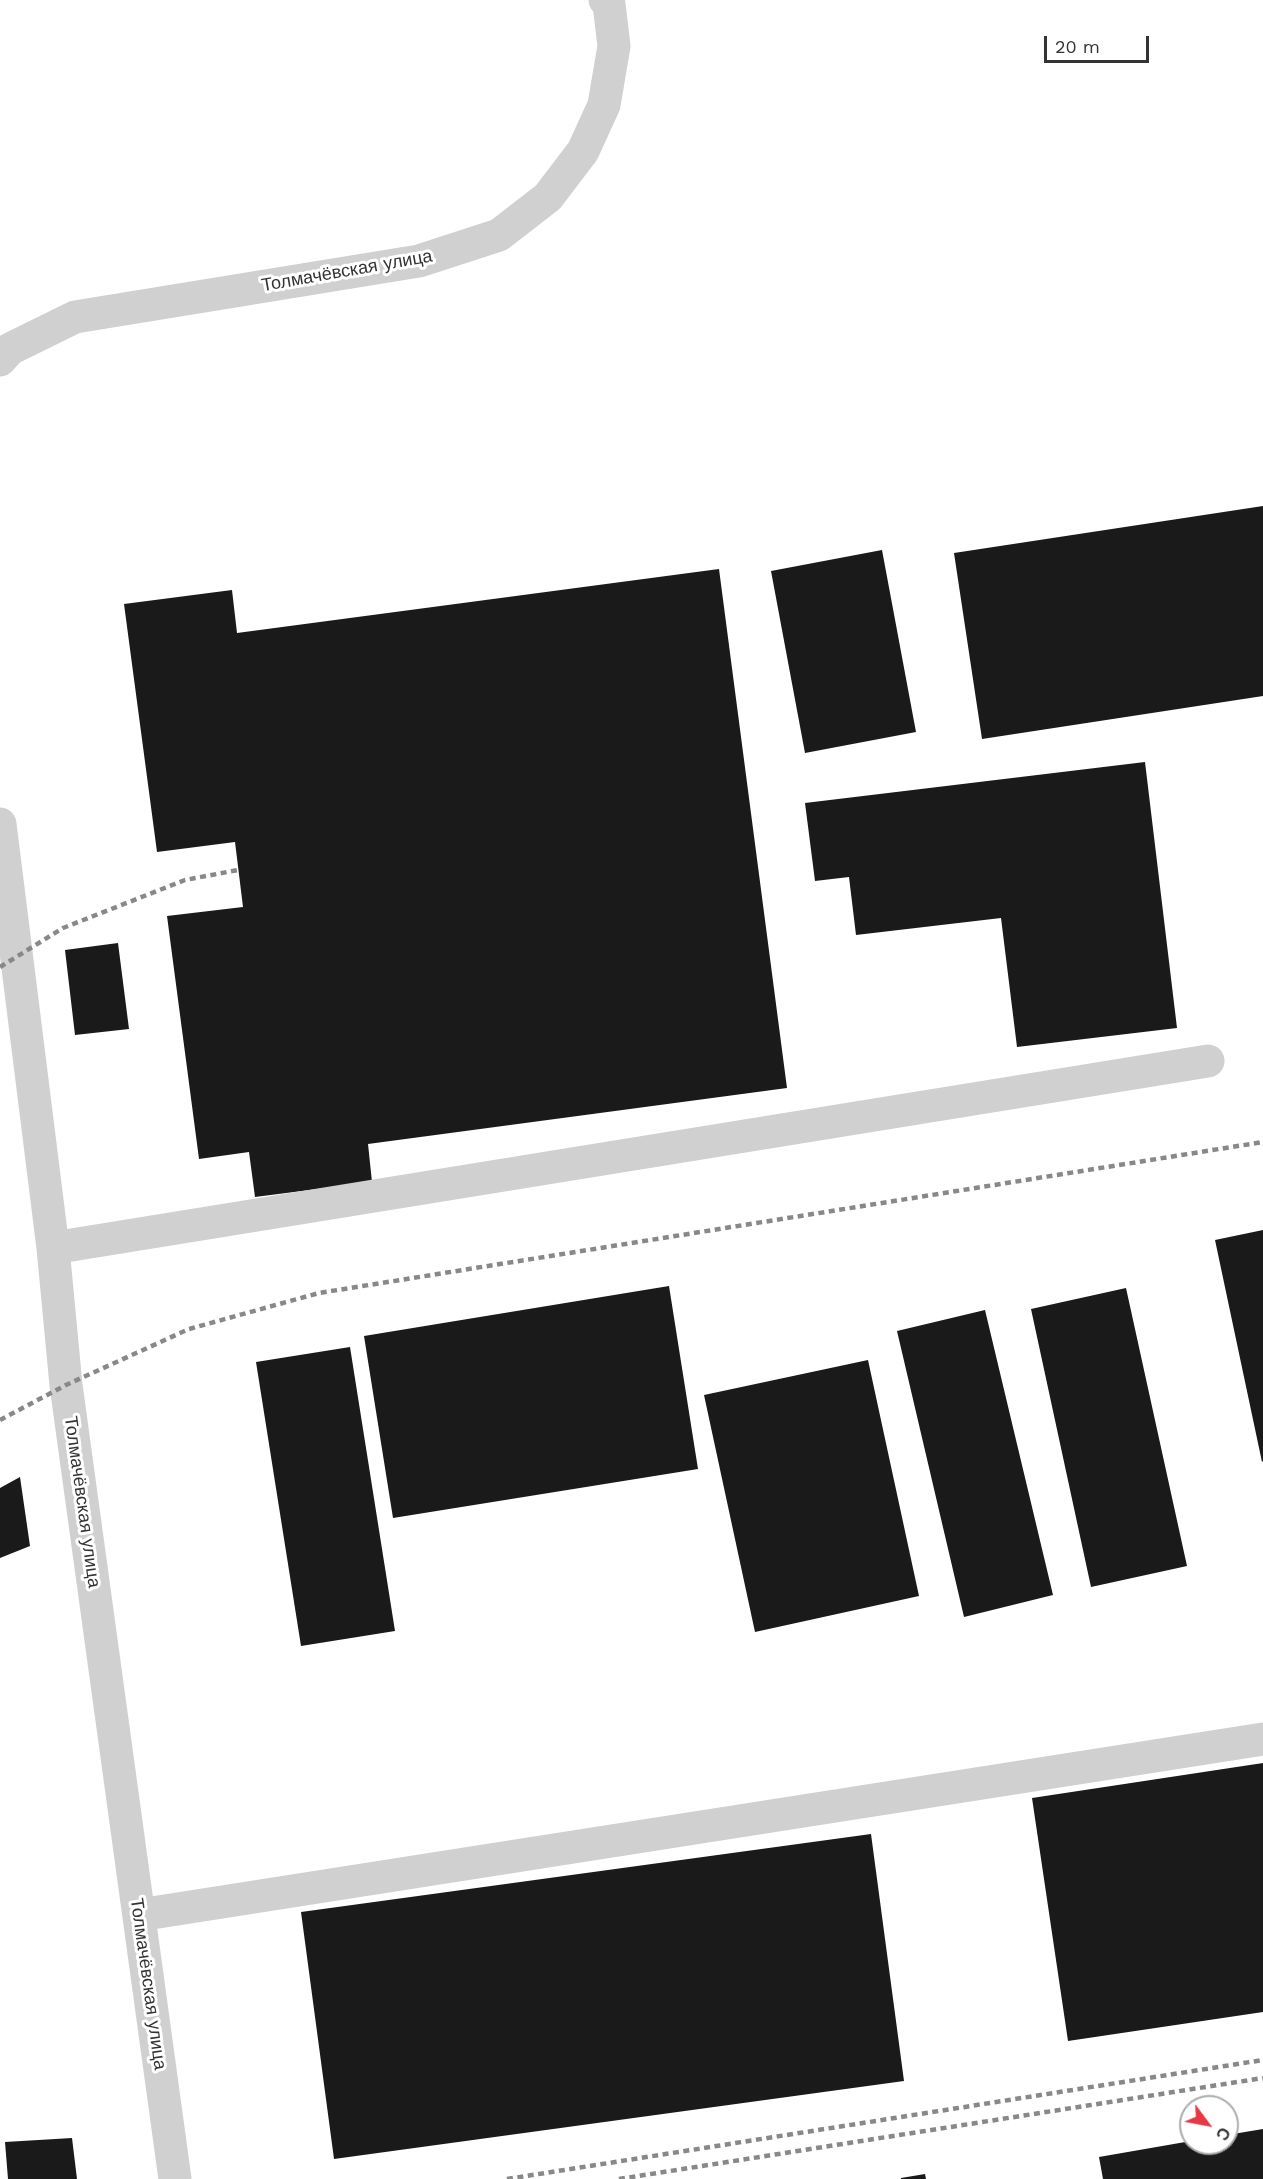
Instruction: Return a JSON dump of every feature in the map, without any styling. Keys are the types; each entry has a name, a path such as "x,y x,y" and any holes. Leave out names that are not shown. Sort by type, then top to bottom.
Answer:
{"street":[{"name":"Толмачёвская улица","path":"0,360 10,349 75,317 419,261 499,235 548,197 583,151 604,105 614,46 616,1"},
{"name":"Толмачёвская улица","path":"0,824 53,1248 66,1385 175,2179"},
{"path":"53,1248 1208,1061"},
{"path":"139,1915 1263,1739"}],"building":[{"path":"1263,506 1263,696 982,739 954,553"},
{"path":"882,550 916,732 805,753 771,571"},
{"path":"719,569 787,1088 368,1144 372,1182 255,1197 249,1152 199,1159 167,916 243,907 235,842 157,852 124,604 232,590 237,633"},
{"path":"1145,762 1177,1028 1017,1047 1001,918 856,935 849,877 815,881 805,803"},
{"path":"118,943 129,1029 75,1035 65,950"},
{"path":"1263,1230 1263,1461 1262,1462 1215,1240"},
{"path":"669,1286 698,1469 393,1518 364,1336"},
{"path":"1126,1288 1187,1566 1091,1587 1031,1309"},
{"path":"985,1310 1053,1595 964,1617 897,1331"},
{"path":"350,1347 395,1631 301,1646 256,1362"},
{"path":"868,1360 919,1596 755,1632 704,1395"},
{"path":"20,1477 30,1546 0,1558 0,1488"},
{"path":"1263,1763 1263,2012 1068,2041 1032,1798"},
{"path":"871,1834 904,2081 334,2159 301,1912"},
{"path":"1263,2129 1263,2179 1103,2179 1099,2157 1179,2143 1179,2155 1239,2155 1239,2133"},
{"path":"72,2138 77,2179 8,2179 5,2142"},
{"path":"925,2174 926,2179 901,2179 901,2178"}],"railway":[{"path":"0,967 63,928 185,880 238,870"},
{"path":"0,1420 66,1385 189,1329 319,1293 1263,1142"},
{"path":"507,2179 1263,2060"},
{"path":"619,2179 1263,2078"}]}
